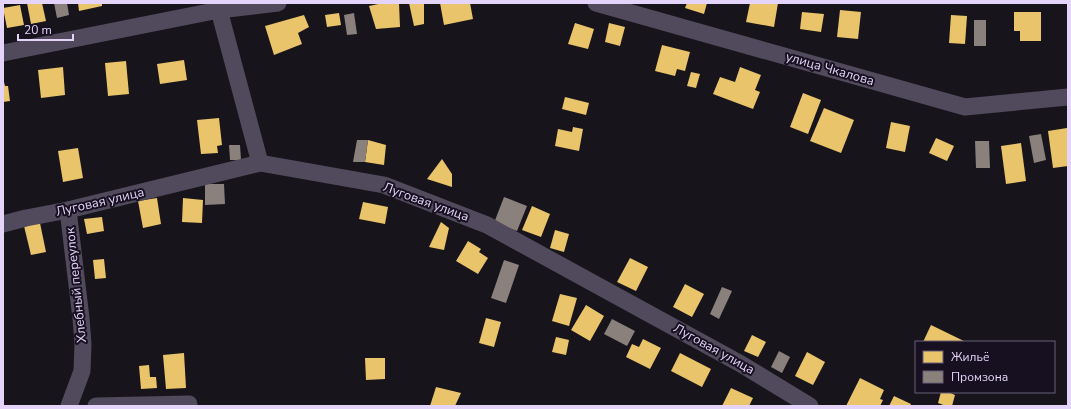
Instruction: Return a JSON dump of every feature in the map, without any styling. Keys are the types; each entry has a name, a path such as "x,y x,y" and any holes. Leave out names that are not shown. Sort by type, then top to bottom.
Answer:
{"street":[{"path":"3,54 219,10 278,3"},
{"name":"улица Чкалова","path":"596,3 966,107 1068,97"},
{"path":"219,10 260,163"},
{"name":"Луговая улица","path":"3,224 68,210 260,163 384,185 487,225 741,364 810,406"},
{"name":"Хлебный переулок","path":"68,210 82,318 83,344 82,371 69,406"},
{"path":"96,406 189,404"}],"building: Жильё":[{"path":"27,3 42,3 46,21 31,24"},
{"path":"78,3 102,3 102,6 79,11"},
{"path":"383,3 399,3 400,27 376,29 369,6"},
{"path":"409,3 424,3 424,24 414,26"},
{"path":"440,3 470,3 473,19 444,25"},
{"path":"687,3 707,3 704,14 685,8"},
{"path":"750,3 778,3 774,27 746,22"},
{"path":"20,5 24,25 7,28 3,8"},
{"path":"840,10 861,12 858,39 837,37"},
{"path":"802,12 824,14 821,32 800,29"},
{"path":"1014,12 1041,12 1041,41 1020,41 1020,31 1014,31"},
{"path":"339,13 341,25 327,27 325,15"},
{"path":"304,15 309,27 298,33 302,44 274,55 265,26"},
{"path":"951,15 967,16 965,44 949,43"},
{"path":"575,23 594,29 588,49 568,44"},
{"path":"609,23 625,27 620,46 605,42"},
{"path":"662,45 690,52 685,71 677,69 675,76 655,71"},
{"path":"184,60 187,80 160,84 157,64"},
{"path":"126,61 129,94 108,96 105,63"},
{"path":"63,67 65,95 41,98 38,70"},
{"path":"740,67 761,75 755,90 760,92 753,109 713,94 720,77 735,82"},
{"path":"691,72 700,74 696,88 687,86"},
{"path":"3,82 5,86 8,86 10,101 3,102"},
{"path":"803,93 821,100 808,134 790,127"},
{"path":"565,97 589,103 586,115 562,109"},
{"path":"824,108 854,120 841,153 810,141"},
{"path":"219,118 222,145 217,146 218,153 201,154 197,120"},
{"path":"891,122 910,126 905,152 886,148"},
{"path":"573,127 583,129 579,151 555,146 558,129 572,132"},
{"path":"1067,128 1068,166 1053,168 1048,131"},
{"path":"936,138 954,146 947,161 929,153"},
{"path":"368,140 386,145 384,165 365,162"},
{"path":"1021,143 1026,181 1006,184 1001,146"},
{"path":"78,148 83,178 63,182 58,151"},
{"path":"442,159 452,174 452,187 427,179"},
{"path":"157,198 161,224 143,228 138,201"},
{"path":"183,198 203,200 202,223 182,222"},
{"path":"363,202 388,207 385,224 359,219"},
{"path":"532,206 550,214 541,237 522,230"},
{"path":"102,217 104,231 87,234 84,219"},
{"path":"441,222 449,228 444,250 429,247"},
{"path":"40,223 46,252 31,255 24,226"},
{"path":"555,230 569,234 564,252 550,248"},
{"path":"468,241 481,249 479,252 488,258 478,274 456,261"},
{"path":"630,258 648,267 636,291 617,282"},
{"path":"104,259 106,278 95,279 93,260"},
{"path":"685,284 704,294 692,317 673,307"},
{"path":"560,294 577,298 569,326 552,321"},
{"path":"586,305 604,316 590,341 571,330"},
{"path":"486,318 501,322 494,347 479,343"},
{"path":"931,325 964,341 923,341"},
{"path":"752,335 766,342 758,357 744,351"},
{"path":"556,337 569,340 566,355 552,352"},
{"path":"643,339 661,348 650,369 626,357 632,344 639,347"},
{"path":"807,352 825,362 813,385 795,376"},
{"path":"184,353 186,388 166,389 163,355"},
{"path":"680,353 711,369 702,387 671,371"},
{"path":"365,358 385,358 385,379 366,380"},
{"path":"149,365 150,377 156,377 157,388 141,389 139,366"},
{"path":"860,378 884,390 880,399 883,400 880,406 846,406"},
{"path":"436,387 461,393 455,406 430,406"},
{"path":"731,388 753,398 749,406 722,406"},
{"path":"941,393 950,393 955,395 952,406 946,406 938,403"},
{"path":"894,396 911,404 910,406 889,406"}],"building: Промзона":[{"path":"54,3 67,3 69,15 57,18"},
{"path":"354,13 357,34 347,35 344,15"},
{"path":"974,20 986,20 986,46 974,46"},
{"path":"1041,134 1046,160 1034,163 1029,136"},
{"path":"357,140 368,140 365,162 353,162"},
{"path":"975,141 989,141 990,168 976,168"},
{"path":"229,145 240,145 241,160 230,160"},
{"path":"205,184 224,184 225,204 205,205"},
{"path":"504,197 527,206 517,231 494,223"},
{"path":"504,260 519,265 506,303 491,298"},
{"path":"722,287 732,291 719,319 710,314"},
{"path":"612,319 635,331 627,346 604,334"},
{"path":"779,351 790,357 782,373 771,367"}]}
